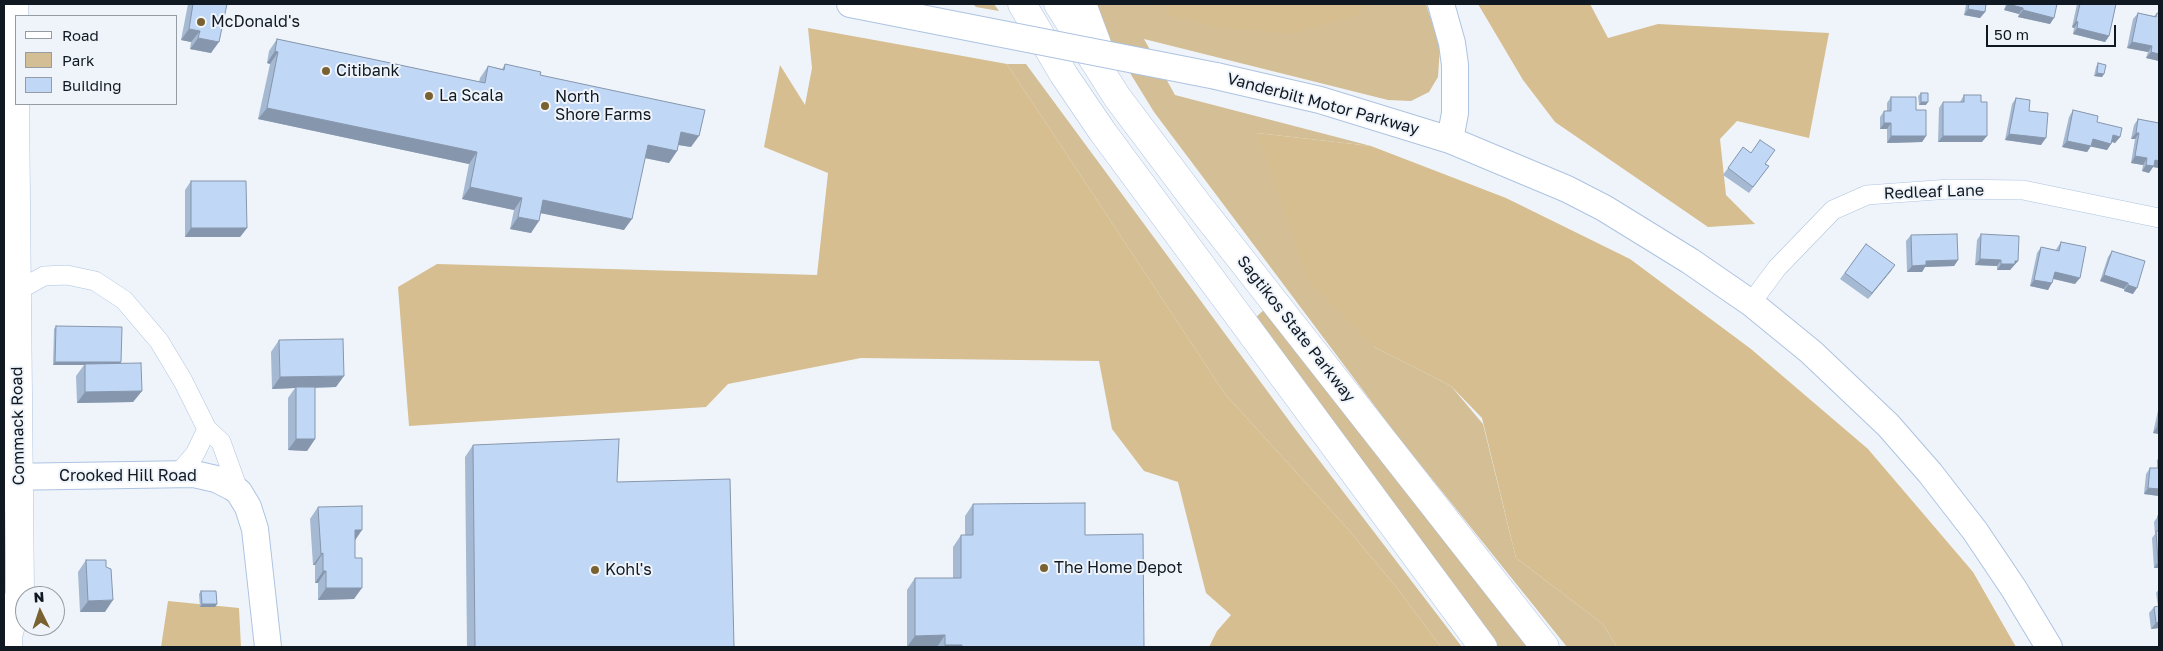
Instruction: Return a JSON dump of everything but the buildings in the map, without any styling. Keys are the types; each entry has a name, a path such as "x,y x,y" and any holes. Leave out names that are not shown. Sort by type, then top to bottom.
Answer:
{"main road":[{"name":"Commack Road","path":"14,4 15,100"},
{"name":"Vanderbilt Motor Parkway","path":"850,4 1216,76 1320,100 1450,140 1539,175 1604,208 1690,261 1751,303 1837,375 1911,451 1975,531 2014,589 2049,647"},
{"path":"1004,4 1080,122 1145,189"},
{"path":"1022,4 1064,75 1145,189 1484,647"},
{"name":"Sagtikos State Parkway","path":"1058,4 1117,97 1196,202 1545,647"},
{"path":"1082,4 1117,97"},
{"path":"1441,4 1456,65 1455,113 1450,140"},
{"name":"Commack Road","path":"6,636 20,593 11,477 17,291 15,105"},
{"name":"Crooked Hill Road","path":"11,477 178,474 207,476 225,483 239,492"},
{"path":"239,492 248,507 255,529 268,647"}],"street":[{"name":"Redleaf Lane","path":"1751,303 1777,268 1833,210 1867,195 1950,189 2023,190 2159,218"},
{"path":"17,291 44,276 78,276 95,281 115,293 141,318 176,366 207,429 217,437 224,447 239,492"},
{"path":"178,474 195,454 207,429"}],"green space":[{"path":"973,4 994,4 999,11 976,7"},
{"path":"1093,4 1426,4 1440,47 1438,77 1429,92 1411,101 1388,100 1144,39 1175,95 1371,146 1257,133 1374,347 1451,386 1483,424 1516,558 1603,624 1617,647 1567,647 1395,433 1154,112 1098,21"},
{"path":"1007,64 1026,64 1296,430 1462,647 1441,647 1397,588 1347,528 1225,394"},
{"path":"1266,308 1529,647 1498,647 1255,318"}],"shaded area":[{"path":"1164,4 1367,4 1356,16 1289,34 1217,27 1170,16"},
{"path":"1478,4 1590,4 1608,38 1658,24 1829,33 1809,138 1737,121 1720,139 1726,195 1755,224 1708,227 1555,122 1523,80"},
{"path":"808,28 1007,64 1225,394 1347,528 1397,588 1441,647 1209,647 1217,631 1231,615 1206,593 1178,482 1144,471 1112,429 1099,361 861,358 728,384 706,407 409,426 398,287 437,264 817,275 828,173 764,147 780,65 805,105 812,68"},
{"path":"1257,133 1371,146 1506,198 1630,259 1751,349 1868,449 1973,572 2016,647 1617,647 1603,624 1516,558 1482,418 1451,386 1374,347 1307,280"},
{"path":"168,601 239,608 241,647 161,647"}],"place":[{"name":"McDonald's","path":"201,22"},
{"name":"Citibank","path":"326,71"},
{"name":"La Scala","path":"429,96"},
{"name":"North Shore Farms","path":"545,106"},
{"name":"The Home Depot","path":"1044,568"},
{"name":"Kohl's","path":"595,570"}]}
